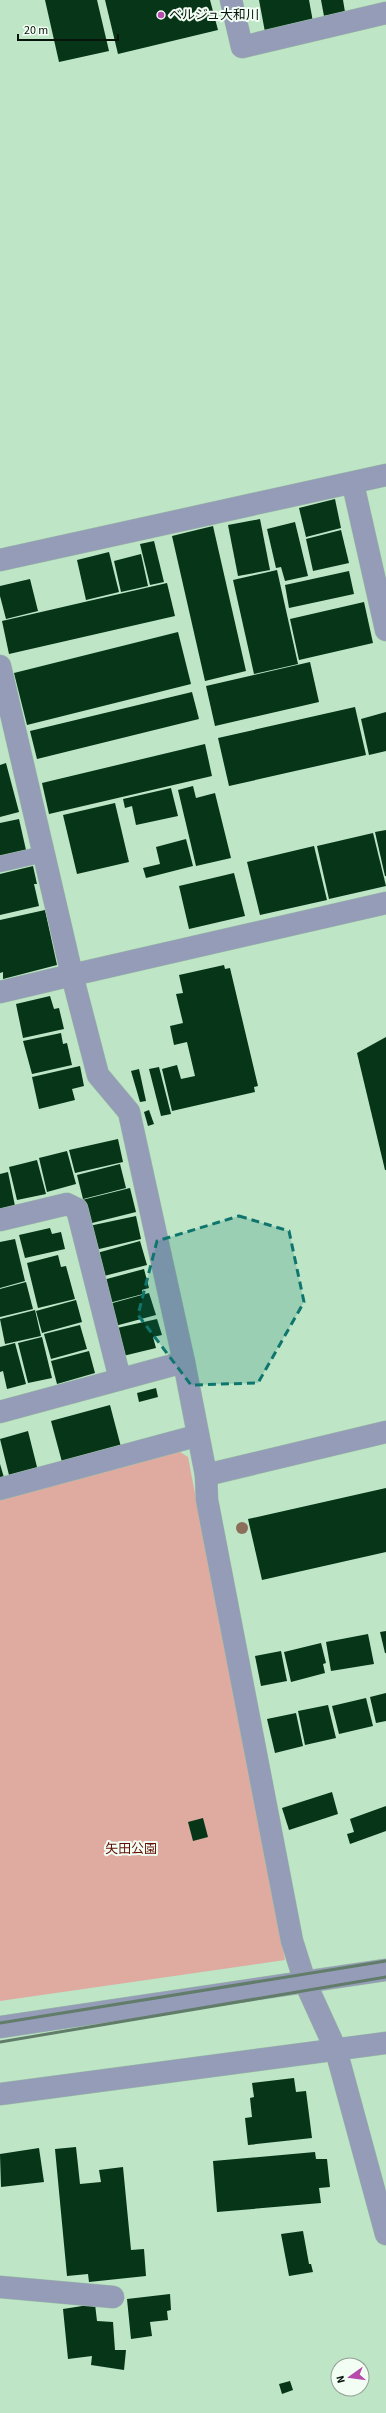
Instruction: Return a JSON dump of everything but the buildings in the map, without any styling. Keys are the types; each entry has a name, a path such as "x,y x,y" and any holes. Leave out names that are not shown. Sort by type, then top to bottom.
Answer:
{"street":[{"path":"231,0 242,47 386,13"},
{"path":"0,560 386,476"},
{"path":"353,484 386,630"},
{"path":"0,666 72,975 98,1075 129,1112 184,1362 196,1436 206,1475 207,1500 292,1942 305,1982 336,2050 386,2234"},
{"path":"0,992 386,903"},
{"path":"0,1220 67,1204 77,1209 120,1379"},
{"path":"0,1411 184,1362"},
{"path":"206,1475 386,1432"},
{"path":"0,1489 196,1436"},
{"path":"0,2027 386,1970"},
{"path":"0,2094 386,2043"},
{"path":"0,2287 113,2297"}],"lane":[{"path":"0,864 44,854"}],"highlighted area":[{"path":"239,1216 289,1231 304,1302 258,1383 191,1385 138,1315 157,1241"}],"green space":[{"name":"矢田公園","path":"177,1450 188,1457 285,1960 0,2001 0,1497"}],"railway":[{"path":"0,2023 386,1961"},
{"path":"0,2042 386,1977"}],"place":[{"name":"ベルジュ大和川","path":"161,15"}]}
